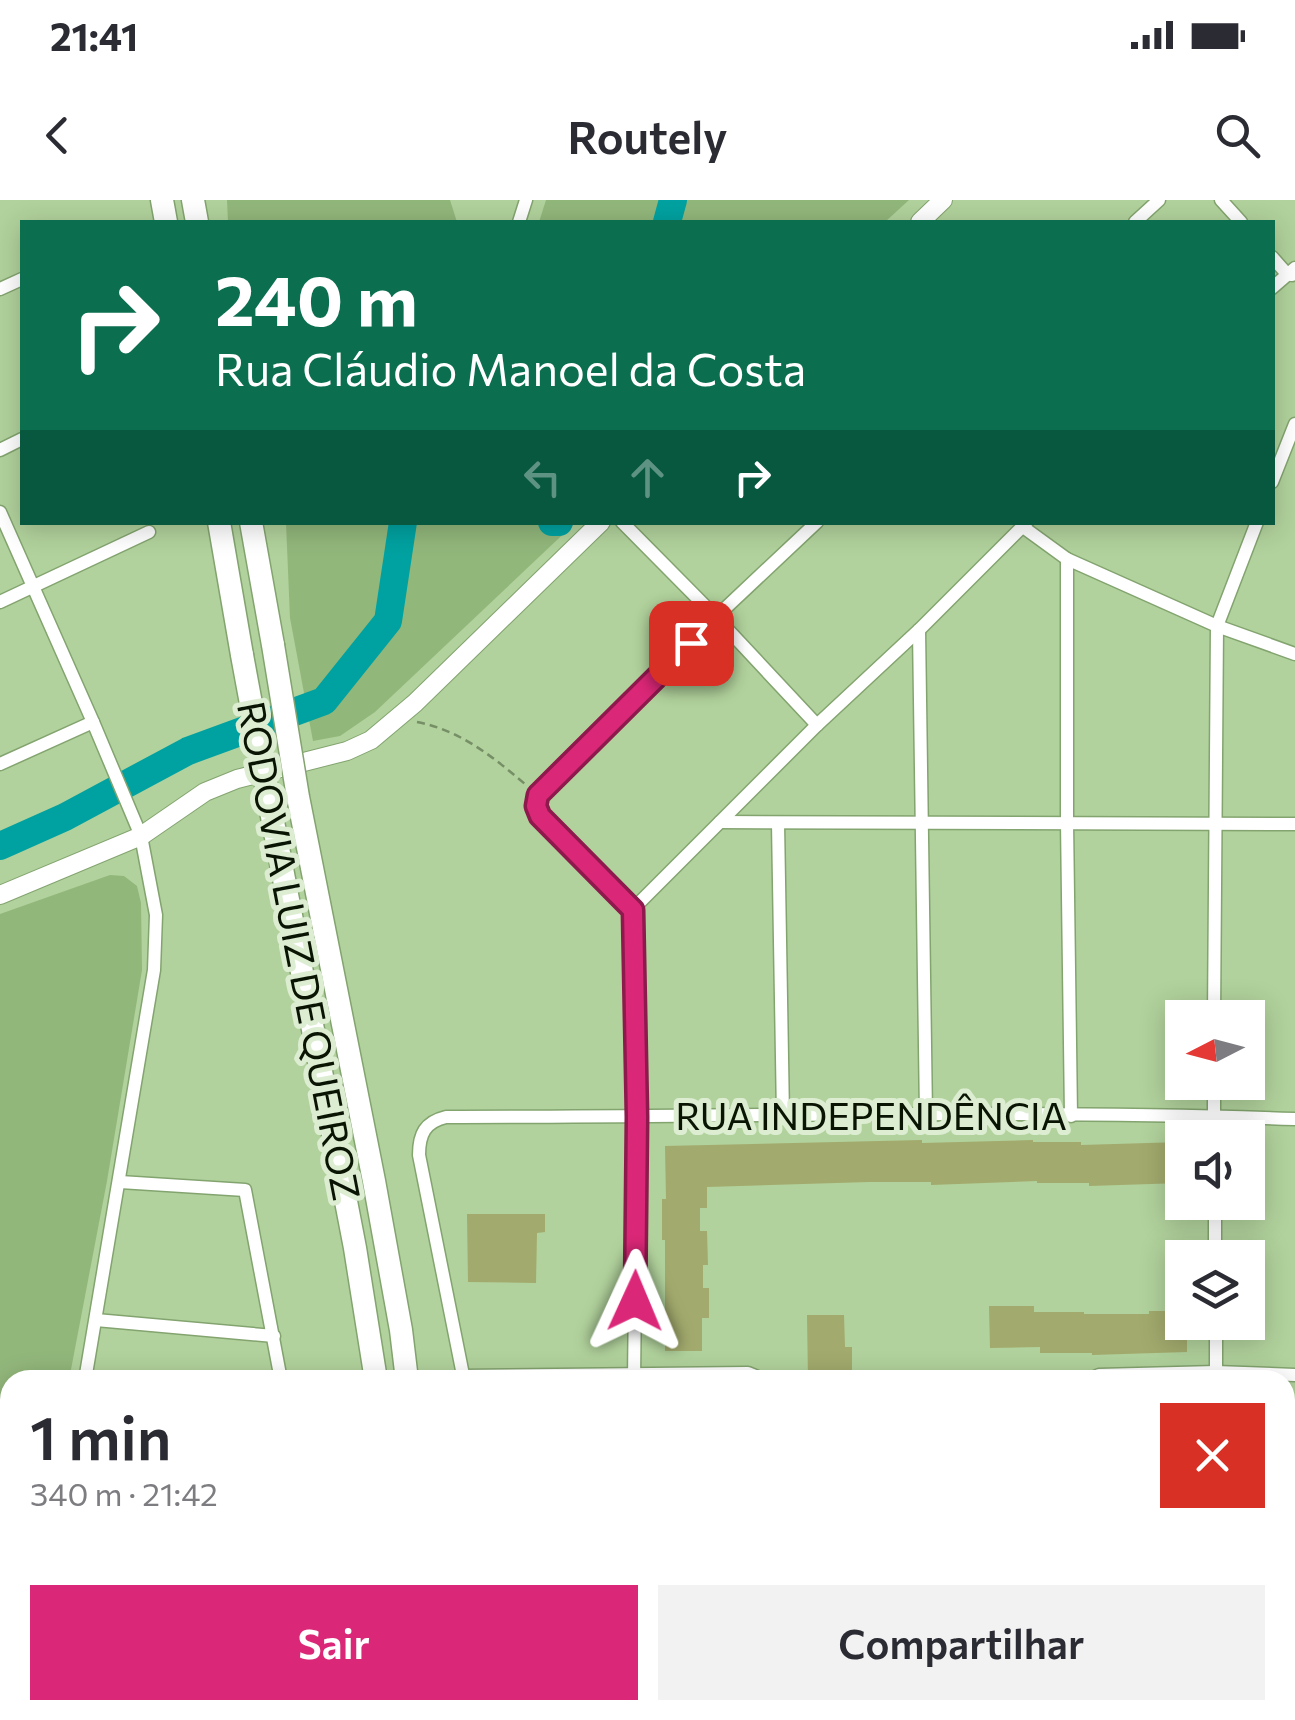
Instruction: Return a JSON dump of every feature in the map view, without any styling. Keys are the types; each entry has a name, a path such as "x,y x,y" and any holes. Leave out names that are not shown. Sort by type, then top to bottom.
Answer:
{"highway":[{"name":"RODOVIA LUIZ DE QUEIROZ","path":"220,525 374,1370"},
{"name":"RODOVIA LUIZ DE QUEIROZ","path":"253,525 298,797 407,1370"}],"street":[{"path":"922,220 944,200"},
{"path":"1137,220 1159,200"},
{"path":"1221,200 1240,220"},
{"path":"1275,474 1295,424"},
{"path":"0,512 132,814 156,915 154,970 88,1370"},
{"path":"0,894 140,836 205,792 238,779 347,751 370,740 399,718 598,525"},
{"path":"625,525 818,725"},
{"path":"634,1370 637,1117 633,910 540,816 536,806 538,795 814,525"},
{"path":"633,910 1025,525 1067,559 1216,626 1295,654"},
{"path":"1214,1000 1216,626 1255,525"},
{"path":"0,602 150,532"},
{"path":"1067,559 1072,1116"},
{"path":"919,630 926,1115"},
{"path":"0,764 93,722"},
{"path":"720,822 1295,824"},
{"path":"778,823 783,1116"},
{"path":"1214,1100 1214,1120"},
{"name":"RUA INDEPENDÊNCIA","path":"461,1370 419,1155 426,1126 434,1120 926,1115 1295,1119"},
{"path":"120,1182 245,1190 279,1370"},
{"path":"96,1320 274,1336"},
{"path":"1216,1340 1216,1370"}],"path":[{"path":"399,718 444,728 468,741 538,795"}],"green space":[{"path":"227,200 450,200 456,220 228,220"},
{"path":"546,200 909,200 887,220 540,220"},
{"path":"286,525 573,525 375,712 340,736 313,741 290,618"},
{"path":"110,875 124,876 137,886 141,903 142,970 71,1370 0,1370 0,914"}],"building":[{"path":"922,1140 1033,1140 1081,1145 1165,1143 1165,1184 869,1182 707,1187 707,1208 700,1208 700,1231 707,1231 708,1265 703,1265 703,1288 709,1288 709,1318 702,1318 702,1351 665,1351 665,1146"},
{"path":"467,1214 545,1214 545,1232 537,1233 536,1283 468,1282"},
{"path":"989,1306 1034,1306 1034,1312 1084,1314 1165,1311 1165,1340 1187,1340 1187,1352 1092,1355 1040,1353 1040,1347 990,1348"},
{"path":"807,1315 844,1315 845,1347 852,1347 852,1370 808,1370"}],"waterway":[{"path":"668,220 673,200"},
{"path":"0,846 65,817 188,751 324,701 388,621 403,525"}],"route":[{"path":"635,1301 633,910 540,816 536,806 538,795 691,643"}]}
